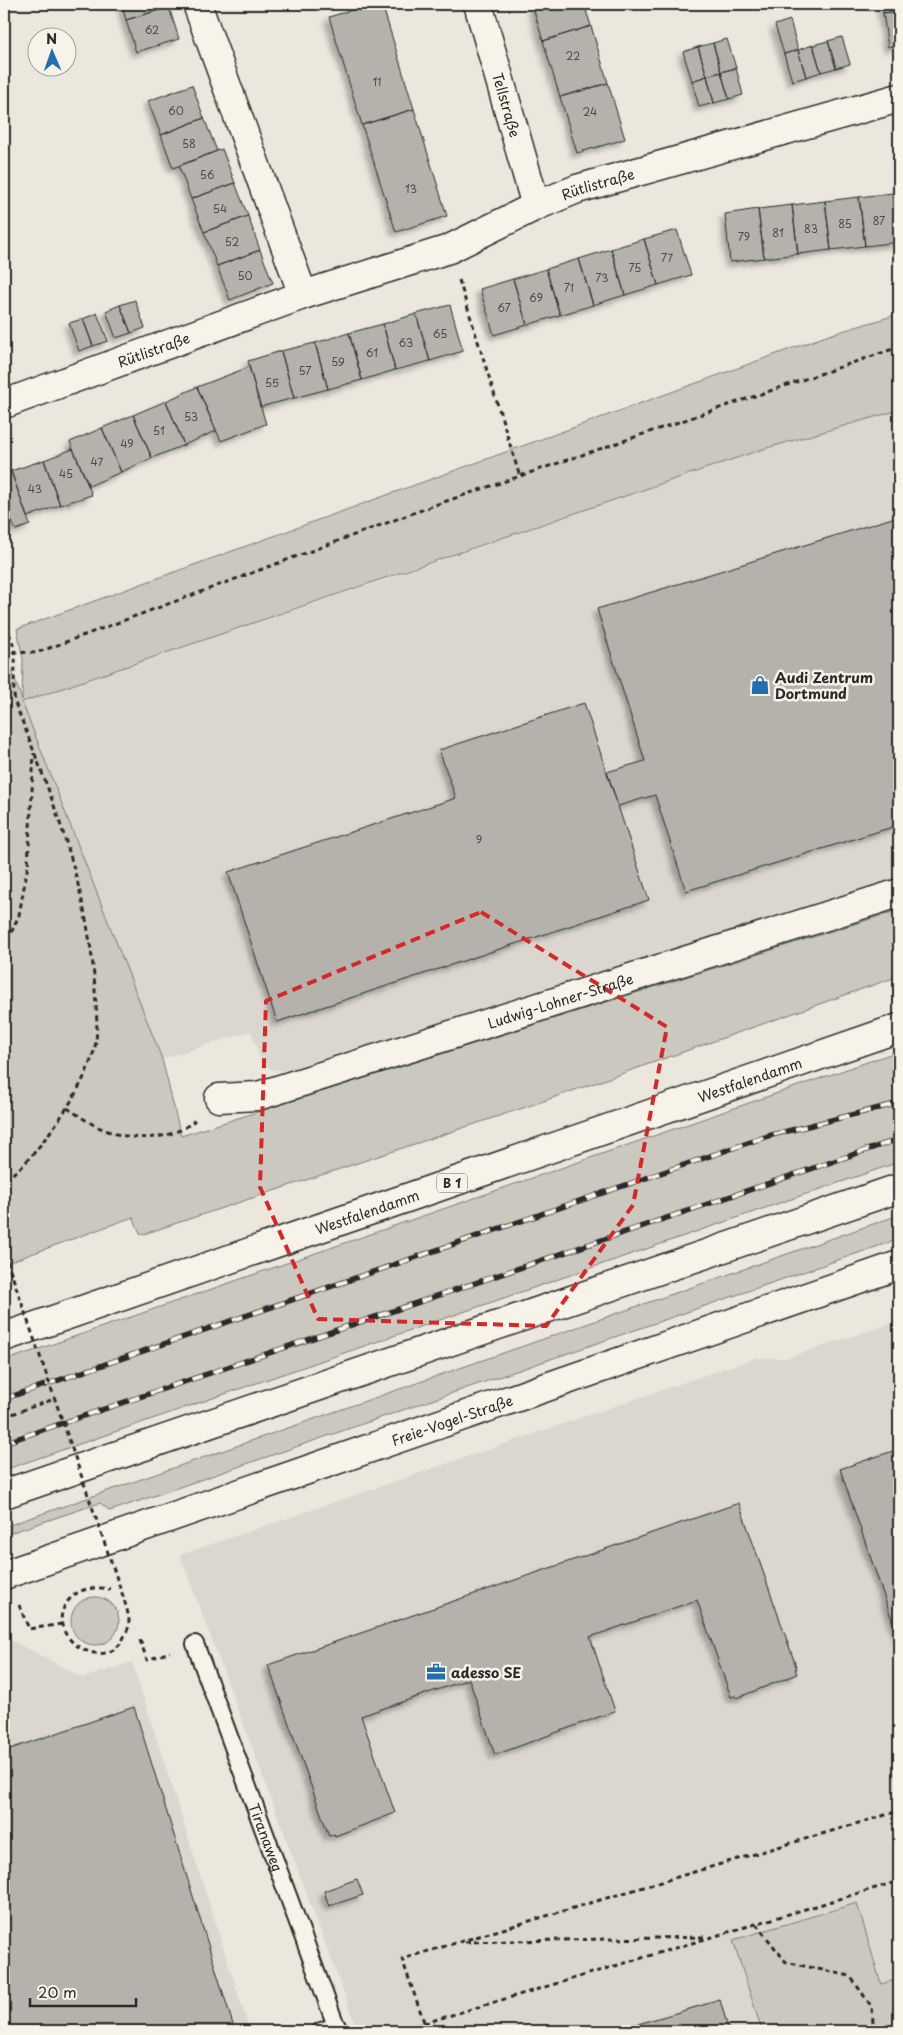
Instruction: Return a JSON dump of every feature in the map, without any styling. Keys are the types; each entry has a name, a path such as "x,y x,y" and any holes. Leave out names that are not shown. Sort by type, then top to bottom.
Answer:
{"main road":[{"path":"197,4 304,295"},
{"name":"Tellstraße","path":"478,4 536,206"},
{"name":"Rütlistraße","path":"4,404 304,295 449,249 536,206 577,189 899,98"},
{"name":"Ludwig-Lohner-Straße","path":"219,1098 258,1096 899,893"},
{"name":"Westfalendamm","path":"4,1337 899,1028"},
{"path":"4,1494 899,1188"},
{"name":"Freie-Vogel-Straße","path":"4,1575 899,1265"}],"lane":[{"name":"Tiranaweg","path":"195,1644 332,2030"}],"path":[{"path":"459,279 520,477"},
{"path":"4,656 14,652 36,653 435,505 899,347"},
{"path":"4,626 12,638 16,665 13,692 15,703 34,750 76,869 93,956 96,1036 90,1064 67,1108 34,1154 4,1180"},
{"path":"4,949 19,915 28,865 34,750"},
{"path":"67,1108 106,1131 120,1136 151,1137 164,1135"},
{"path":"4,1252 124,1599 130,1624 123,1641 114,1649 100,1654 85,1652 72,1644 62,1624 66,1603 73,1595 84,1589 98,1587 110,1589"},
{"path":"4,1418 54,1399"},
{"path":"21,1608 29,1629 62,1624"},
{"path":"140,1640 147,1660 195,1644"},
{"path":"424,2022 402,1959 899,1811"},
{"path":"398,2031 899,1881"},
{"path":"756,1924 786,1962 850,1976 872,2007 873,2023 879,2031"},
{"path":"461,1942 709,1937"}],"highlighted area":[{"path":"481,912 667,1027 633,1205 546,1326 318,1319 260,1187 266,1001"}],"shaded area":[{"path":"899,314 899,410 760,450 22,702 162,1059 181,1136 899,910 899,976 538,1103 141,1235 133,1217 4,1264 4,647 22,700 23,659 17,629 829,335"},
{"path":"899,410 899,877 284,1071 273,1070 262,1064 251,1031 162,1059 22,702 387,579 760,450"},
{"path":"899,1051 899,1162 4,1470 4,1361"},
{"path":"899,1215 899,1239 110,1511 100,1503 4,1535 4,1527"},
{"path":"899,1321 899,2031 358,2031 180,1555 755,1358 786,1358"},
{"path":"90,1597 100,1597 109,1601 115,1607 118,1612 118,1630 109,1641 100,1645 90,1645 81,1641 75,1635 71,1626 71,1616 75,1607 81,1601"},
{"path":"13,1641 83,1678 132,1662 250,2031 4,2031 4,1644"},
{"path":"857,1903 881,1984 899,1979 899,2031 762,2031 733,1940"}],"building":[{"path":"122,4 168,4 169,7 126,20"},
{"path":"372,4 382,4 414,109 362,125 329,17"},
{"path":"532,4 584,4 591,26 543,41"},
{"path":"882,4 899,4 899,11 883,13"},
{"path":"169,7 179,39 136,52 126,20"},
{"path":"899,11 899,45 888,47 883,13"},
{"path":"790,20 798,50 784,54 775,25"},
{"path":"591,26 608,83 560,97 543,41"},
{"path":"842,37 850,64 836,68 828,41"},
{"path":"727,39 736,68 721,72 713,43"},
{"path":"828,41 836,68 821,72 813,45"},
{"path":"713,43 721,72 707,76 698,47"},
{"path":"813,45 821,72 806,77 798,50"},
{"path":"698,47 707,76 692,81 683,52"},
{"path":"798,50 806,77 792,81 784,54"},
{"path":"736,68 743,95 729,99 721,72"},
{"path":"721,72 729,99 714,103 707,76"},
{"path":"707,76 714,103 699,107 692,81"},
{"path":"608,83 625,139 577,153 560,97"},
{"path":"192,85 204,118 161,135 148,101"},
{"path":"414,109 447,216 396,232 362,125"},
{"path":"204,118 217,151 173,168 161,135"},
{"path":"222,149 235,183 191,199 179,166"},
{"path":"235,183 248,216 204,232 191,199"},
{"path":"899,192 899,242 893,193"},
{"path":"893,193 899,242 865,246 859,197"},
{"path":"859,197 865,246 831,250 825,201"},
{"path":"825,201 831,250 798,254 792,205"},
{"path":"792,205 798,254 764,258 758,209"},
{"path":"758,209 764,258 730,262 725,214"},
{"path":"248,216 260,250 217,266 204,232"},
{"path":"677,230 691,275 658,285 644,239"},
{"path":"644,239 658,285 625,295 611,249"},
{"path":"611,249 625,295 593,305 579,259"},
{"path":"260,250 273,283 230,300 217,266"},
{"path":"579,259 593,305 560,315 546,269"},
{"path":"546,269 560,315 527,325 513,279"},
{"path":"513,279 527,325 494,335 480,289"},
{"path":"135,300 145,328 131,333 120,305"},
{"path":"120,305 131,333 116,338 106,311"},
{"path":"450,305 463,351 430,361 416,314"},
{"path":"97,313 108,341 93,346 83,319"},
{"path":"416,314 430,361 395,370 383,324"},
{"path":"83,319 93,346 79,351 69,323"},
{"path":"383,324 395,370 362,380 349,333"},
{"path":"349,333 362,380 328,389 315,343"},
{"path":"315,343 328,389 294,398 281,351"},
{"path":"281,351 294,398 260,407 248,361"},
{"path":"249,367 266,424 221,441 197,387"},
{"path":"197,387 216,431 184,445 166,401"},
{"path":"166,401 184,445 152,458 133,415"},
{"path":"133,415 152,458 121,472 102,428"},
{"path":"102,428 121,472 89,486 70,442"},
{"path":"73,449 92,495 60,505 44,460"},
{"path":"44,460 60,505 27,517 11,471"},
{"path":"11,471 30,525 16,530 4,507 4,474"},
{"path":"4,507 12,520 4,525"},
{"name":"Audi Zentrum Dortmund","path":"899,516 899,825 686,891 655,795 618,806 607,772 645,761 597,609"},
{"path":"584,703 649,900 277,1022 228,872 456,798 439,750"},
{"path":"899,1449 899,1640 840,1469"},
{"name":"adesso SE","path":"739,1503 797,1669 795,1669 797,1674 737,1698 736,1696 731,1697 697,1600 590,1637 615,1711 495,1755 469,1679 361,1716 395,1813 335,1836 334,1834 329,1836 268,1665"},
{"path":"134,1707 235,2031 4,2031 4,1751"},
{"path":"357,1879 363,1895 329,1906 324,1891"},
{"path":"720,2000 729,2031 614,2031"}],"railway":[{"path":"4,1399 768,1136 899,1103"},
{"path":"4,1443 899,1139"}],"place":[{"name":"Audi Zentrum Dortmund","path":"760,685"},
{"name":"adesso SE","path":"436,1672"}]}
